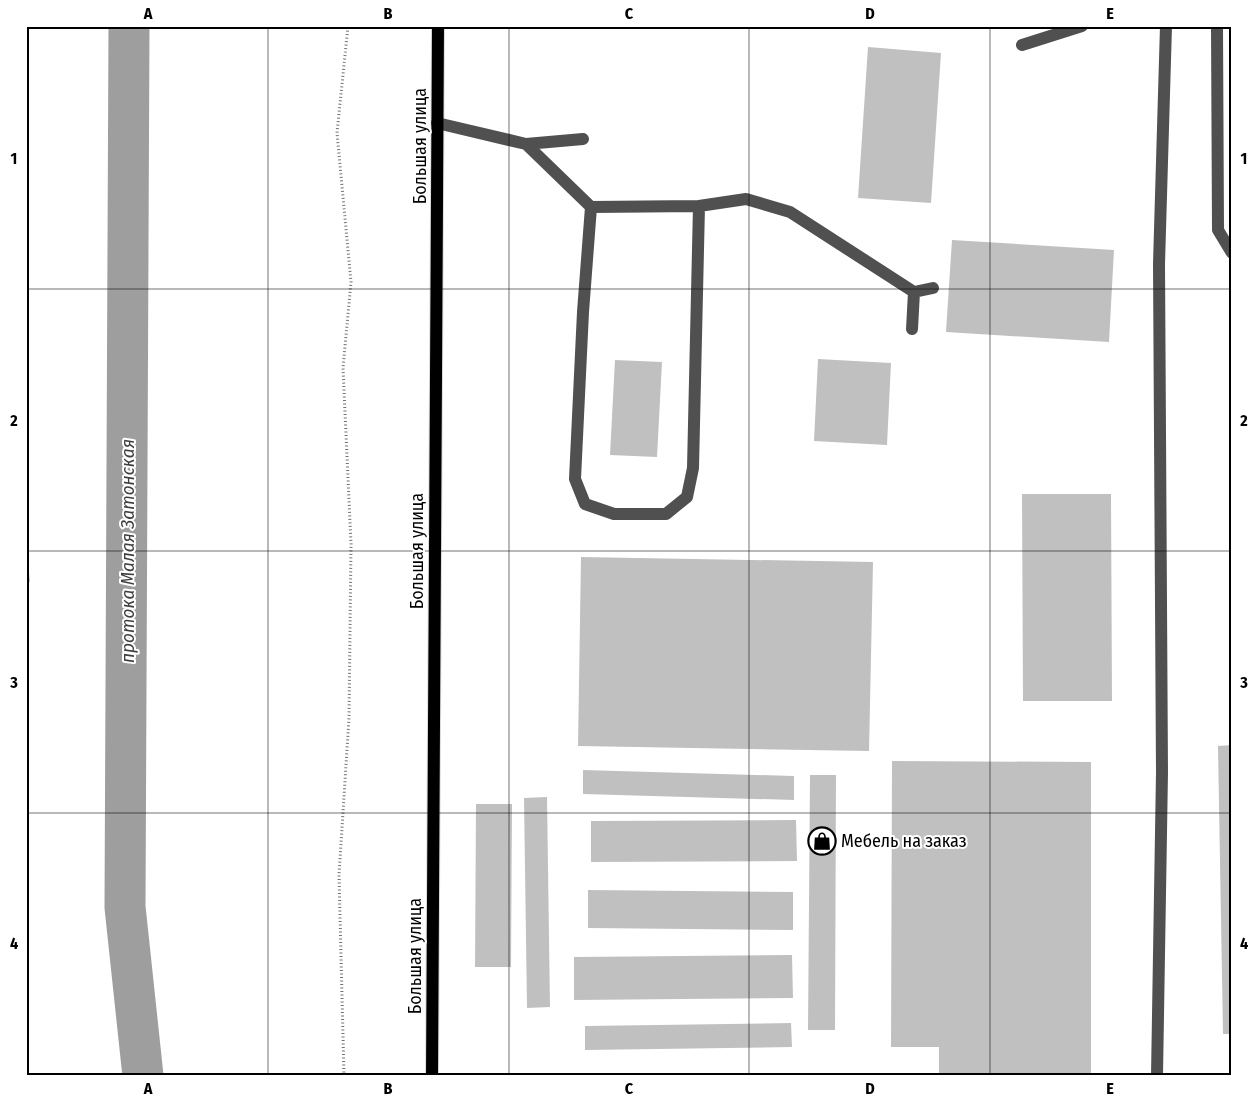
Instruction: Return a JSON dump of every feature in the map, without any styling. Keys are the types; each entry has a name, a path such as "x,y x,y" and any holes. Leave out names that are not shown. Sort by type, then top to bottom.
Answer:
{"main road":[{"name":"Большая улица","path":"432,1076 438,26"}],"lane":[{"path":"1022,45 1082,26"},
{"path":"1157,1076 1162,772 1159,264 1166,26"},
{"path":"1217,26 1218,230 1232,253"},
{"path":"437,123 526,144 583,139"},
{"path":"526,144 591,207 699,206 746,199 790,212 914,292 933,288"},
{"path":"591,207 574,479 585,504 614,514 666,514 687,497 693,468 699,206"},
{"path":"912,330 914,292"}],"path":[{"path":"344,1076 339,875 349,718 351,544 343,368 351,282 337,133 348,26"}],"building":[{"path":"868,47 941,53 931,203 858,198"},
{"path":"952,240 1114,250 1109,342 946,332"},
{"path":"818,359 891,363 887,445 814,441"},
{"path":"615,360 662,362 657,457 610,455"},
{"path":"1022,494 1111,494 1112,701 1023,701"},
{"path":"26,542 30,582 26,582"},
{"path":"581,557 873,562 869,751 578,746"},
{"path":"1232,745 1232,1034 1223,1034 1218,746"},
{"path":"892,761 1091,762 1091,1076 939,1076 939,1047 891,1047"},
{"path":"583,770 794,776 794,800 583,794"},
{"path":"810,775 836,775 835,1030 808,1030"},
{"path":"547,797 550,1007 527,1008 524,798"},
{"path":"476,804 512,804 511,967 475,967"},
{"path":"796,820 797,861 591,862 591,821"},
{"path":"588,890 793,892 793,930 588,928"},
{"path":"792,955 793,998 574,1000 574,957"},
{"path":"791,1023 792,1047 585,1050 585,1026"}],"waterway":[{"name":"протока Малая Затонская","path":"129,26 125,907 143,1076"}],"place":[{"name":"Мебель на заказ","path":"822,841"}]}
